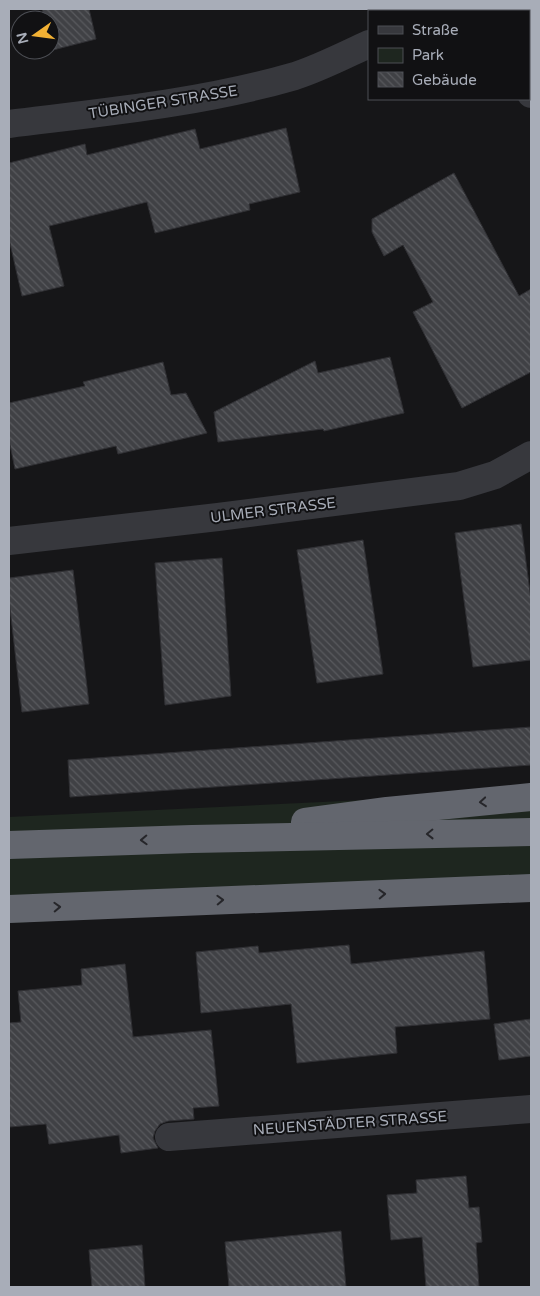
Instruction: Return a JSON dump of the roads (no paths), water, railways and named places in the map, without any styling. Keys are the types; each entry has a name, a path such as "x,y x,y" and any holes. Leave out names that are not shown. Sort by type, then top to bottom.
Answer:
{"highway":[{"path":"192,839 387,811 531,797"},
{"path":"9,845 531,832"},
{"path":"9,909 531,888"}],"street":[{"name":"TÜBINGER STRASSE","path":"9,124 209,97 296,75 368,44"},
{"name":"ULMER STRASSE","path":"9,541 218,517 459,486 495,476 531,456"},
{"name":"NEUENSTÄDTER STRASSE","path":"169,1137 531,1109"}]}
